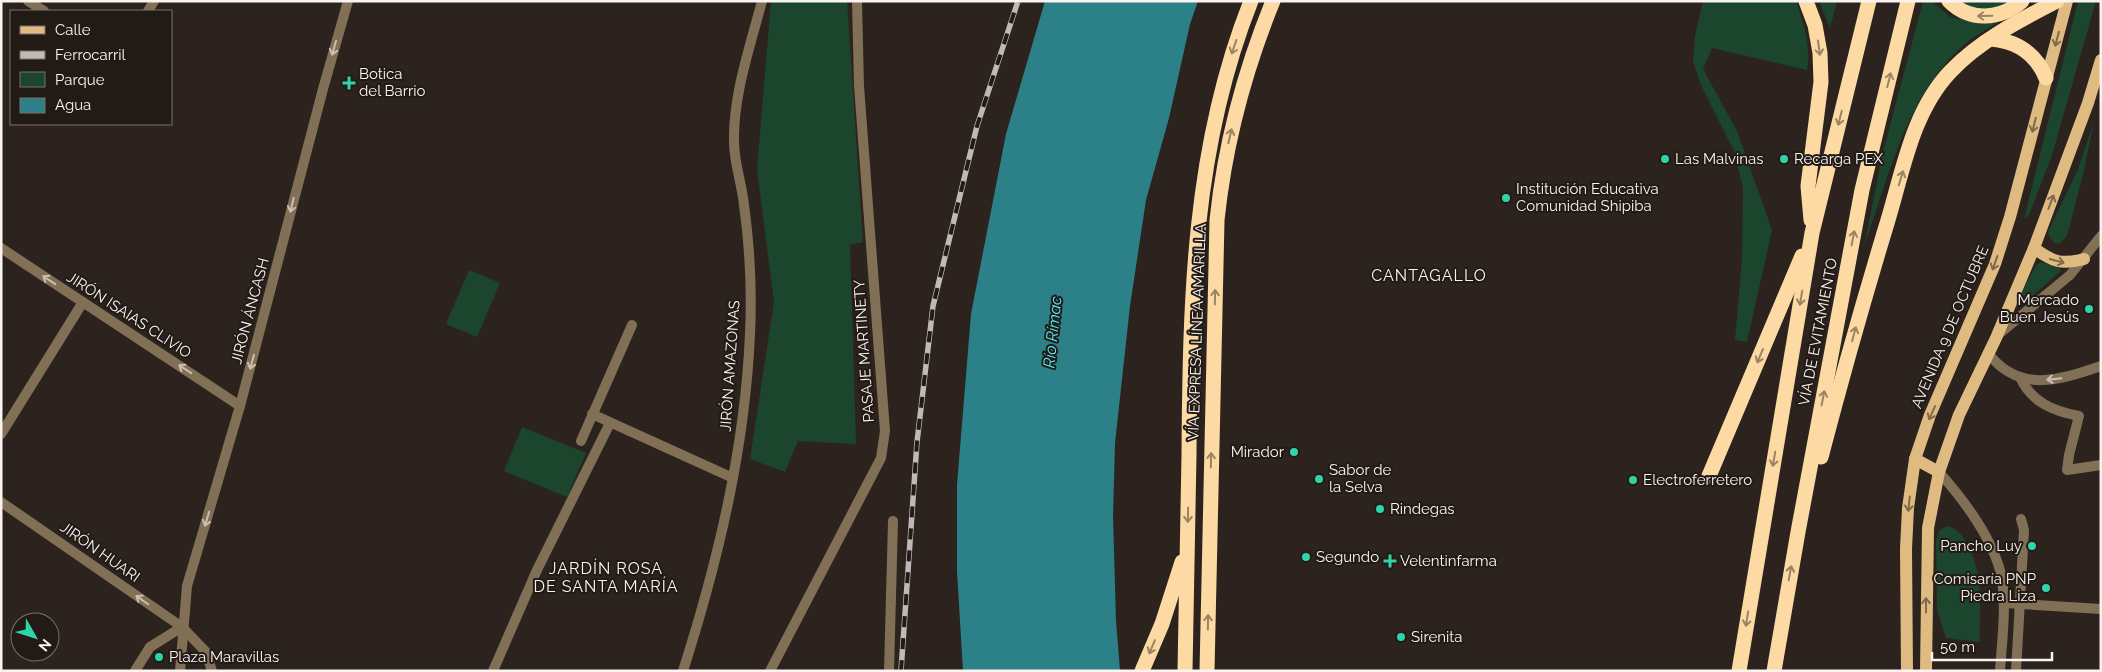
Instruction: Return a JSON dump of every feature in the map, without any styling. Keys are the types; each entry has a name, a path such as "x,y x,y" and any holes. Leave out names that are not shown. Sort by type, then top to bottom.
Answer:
{"highway":[{"name":"VÍA EXPRESA LÍNEA AMARILLA","path":"1185,671 1192,312 1200,198 1207,154 1222,85 1251,1"},
{"name":"VÍA EXPRESA LÍNEA AMARILLA","path":"1207,671 1217,220 1224,167 1235,115 1252,55 1273,1"},
{"path":"1709,476 1812,233 1808,186 1820,82 1820,53 1815,26 1806,1"},
{"name":"VÍA DE EVITAMIENTO","path":"1739,671 1812,233 1869,1"},
{"name":"VÍA DE EVITAMIENTO","path":"1774,671 1862,190 1908,1"},
{"path":"1949,1 1963,11 1976,16 1989,17 2002,14 2022,1"},
{"path":"1798,532 1821,458 1854,331 1919,120 1931,96 1950,72 1969,54 2057,1"},
{"path":"1991,39 2007,41 2021,47 2039,64 2046,78"},
{"path":"1142,671 1162,624 1187,548"}],"main road":[{"name":"AVENIDA 9 DE OCTUBRE","path":"1907,671 1906,549 1908,508 1915,459 1930,415 1993,270 2010,217 2067,1"},
{"path":"1926,671 1928,528 1939,472 1954,427 1996,338 2034,248 2088,103 2101,60"},
{"path":"2034,248 2048,259 2066,264 2084,259"},
{"path":"1915,459 1939,472"}],"street":[{"path":"28,1 42,10"},
{"name":"JIRÓN ÁNCASH","path":"180,671 182,627 188,579 240,406 348,1"},
{"name":"JIRÓN AMAZONAS","path":"683,671 717,552 741,435 750,334 749,250 744,202 734,142 737,98 762,1"},
{"name":"PASAJE MARTINETY","path":"770,671 881,458 885,431 859,86 857,1"},
{"path":"1996,338 2052,291 2084,259 2101,236"},
{"name":"JIRÓN ISAIAS CLIVIO","path":"1,248 240,406"},
{"path":"1,434 83,302"},
{"path":"581,441 632,325"},
{"path":"1988,353 2006,372 2020,377 2040,380 2060,379 2101,366"},
{"path":"2020,377 2024,387 2041,404 2059,412 2079,416 2069,454 2067,470 2101,465"},
{"path":"592,414 733,478"},
{"path":"493,671 538,570 610,423"},
{"path":"1939,472 1962,498 1976,518 2000,573 2004,603 2000,671"},
{"name":"JIRÓN HUARI","path":"1,502 182,627"},
{"path":"2016,671 2024,530 2021,519"},
{"path":"889,671 893,522"},
{"path":"2004,603 2101,608"},
{"path":"135,671 150,646 182,627 206,652 212,671"}],"green space":[{"path":"771,1 847,1 863,242 850,245 856,444 798,441 785,472 750,459 774,302 757,170"},
{"path":"1703,1 1796,1 1807,43 1807,70 1712,48 1703,69 1737,131 1772,230 1747,342 1735,340 1742,258 1743,188 1734,151 1701,85 1693,62 1695,36"},
{"path":"1819,1 1837,1 1830,28"},
{"path":"1923,1 1932,1 1950,17 1973,21 2003,19 1971,39 1949,59 1931,82 1903,135 1864,247 1883,152"},
{"path":"1958,1 2011,1 1991,9 1978,9"},
{"path":"2078,1 2096,1 2052,155 2029,215 2024,219"},
{"path":"2094,121 2067,236 2060,243 2055,243 2049,237 2048,232 2078,169"},
{"path":"2041,262 2062,270 2020,307 2016,307 2015,305 2036,265"},
{"path":"469,270 500,283 477,337 446,324"},
{"path":"522,427 586,453 567,497 504,471"},
{"path":"1947,526 1953,528 1964,539 1975,562 1980,592 1980,642 1946,638 1937,610 1936,541 1939,531"}],"water":[{"name":"Río Rímac","path":"1045,1 1198,1 1190,24 1169,118 1146,200 1130,306 1115,443 1113,516 1116,621 1120,671 963,671 957,571 957,485 971,314 1006,134"}],"railway":[{"path":"901,671 917,442 933,306 977,126 1018,1"}],"place":[{"name":"Botica del Barrio","path":"349,83"},
{"name":"Las Malvinas","path":"1665,159"},
{"name":"Recarga PEX","path":"1784,159"},
{"name":"Institución Educativa Comunidad Shipiba","path":"1506,198"},
{"name":"Mercado Buen Jesús","path":"2089,309"},
{"name":"Mirador","path":"1294,452"},
{"name":"Sabor de la Selva","path":"1319,479"},
{"name":"Electroferretero","path":"1633,480"},
{"name":"Rindegas","path":"1380,509"},
{"name":"Pancho Luy","path":"2032,546"},
{"name":"Segundo","path":"1306,557"},
{"name":"Velentinfarma","path":"1390,561"},
{"name":"Comisaría PNP Piedra Liza","path":"2046,588"},
{"name":"Sirenita","path":"1401,637"},
{"name":"Plaza Maravillas","path":"159,657"}],"district":[{"name":"CANTAGALLO","path":"1429,275"},
{"name":"JARDÍN ROSA DE SANTA MARÍA","path":"606,577"}]}
